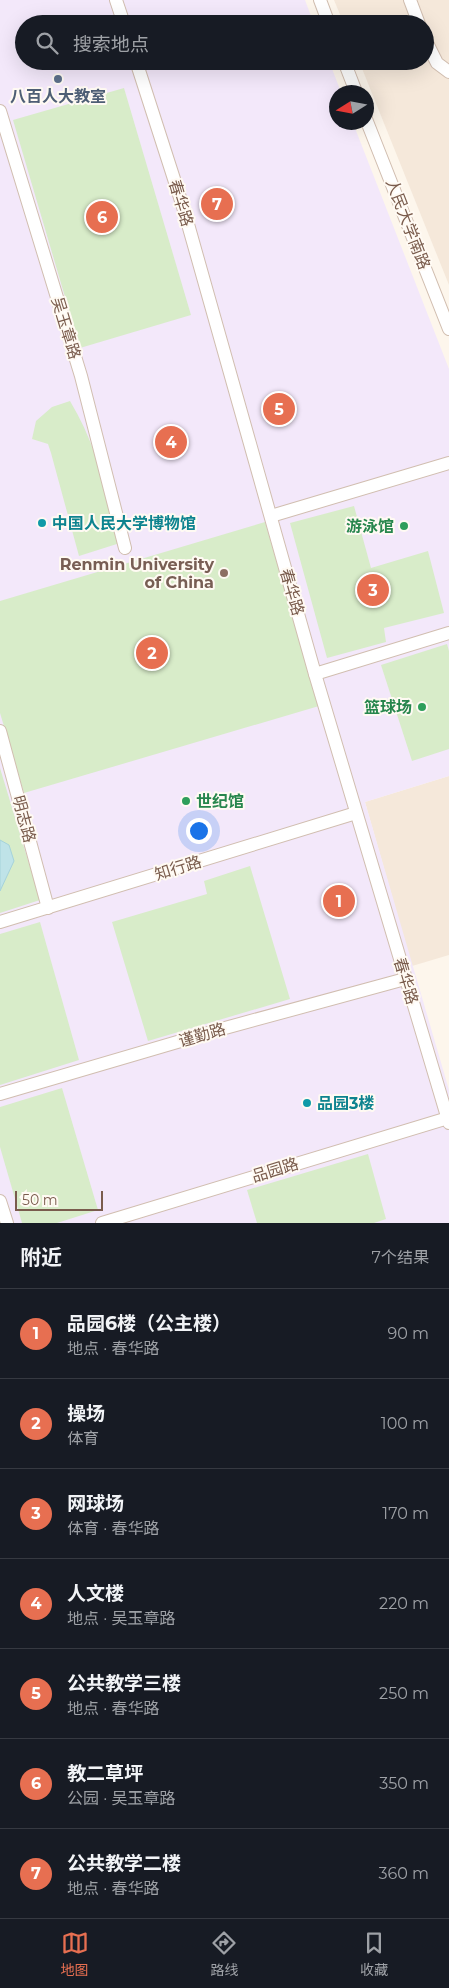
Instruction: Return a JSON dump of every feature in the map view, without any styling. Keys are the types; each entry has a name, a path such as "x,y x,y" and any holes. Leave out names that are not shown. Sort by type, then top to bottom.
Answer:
{"street":[{"path":"116,0 121,15"},
{"path":"320,0 326,15"},
{"path":"410,0 416,15"},
{"path":"434,57 437,63 449,72"},
{"name":"春华路","path":"139,70 184,210 315,674 448,1121"},
{"path":"347,70 353,85"},
{"name":"吴玉章路","path":"0,111 81,376 125,548"},
{"name":"人民大学南路","path":"370,130 449,329"},
{"path":"271,516 449,463"},
{"path":"315,674 449,633"},
{"name":"明志路","path":"0,731 48,908"},
{"name":"知行路","path":"0,922 356,813"},
{"name":"谨勤路","path":"0,1094 225,1028 406,979"},
{"name":"品园路","path":"102,1223 448,1121"},
{"path":"0,1201 7,1223"}],"shaded area":[{"name":"Renmin University of China","path":"0,0 305,0 311,15 15,15 15,70 332,70 338,85 329,85 329,130 356,130 449,369 449,776 365,802 449,1090 449,1223 0,1223"},
{"path":"334,0 449,0 449,285 374,98 374,85 369,85 363,70 434,70 434,15 340,15"},
{"path":"449,776 449,955 412,966 365,802"}],"green space":[{"path":"124,88 191,315 80,348 13,120"},
{"path":"70,401 80,418 94,453 120,543 79,556 48,444 32,439 36,421 52,407"},
{"path":"354,506 371,568 428,551 444,613 384,628 386,642 327,658 290,523"},
{"path":"265,522 319,706 24,793 0,713 0,601"},
{"name":"篮球场","path":"447,644 449,651 449,749 412,761 381,665"},
{"path":"0,768 40,900 0,913"},
{"path":"250,866 290,999 148,1041 112,922 207,894 204,881"},
{"path":"40,922 79,1060 0,1085 0,934"},
{"path":"62,1088 98,1210 57,1223 22,1223 0,1147 0,1107"},
{"path":"368,1154 386,1219 374,1223 257,1223 247,1190"}],"water":[{"path":"0,840 9,845 14,861 0,891"}],"place":[{"name":"八百人大教室","path":"58,79"},
{"name":"公共教学二楼","path":"217,204"},
{"name":"教二草坪","path":"102,217"},
{"name":"公共教学三楼","path":"279,409"},
{"name":"人文楼","path":"171,442"},
{"name":"中国人民大学博物馆","path":"42,523"},
{"name":"游泳馆","path":"404,526"},
{"name":"Renmin University of China","path":"224,573"},
{"name":"网球场","path":"373,590"},
{"name":"操场","path":"152,653"},
{"name":"篮球场","path":"422,707"},
{"name":"世纪馆","path":"186,801"},
{"name":"品园6楼（公主楼）","path":"339,901"},
{"name":"品园3楼","path":"307,1103"}]}
